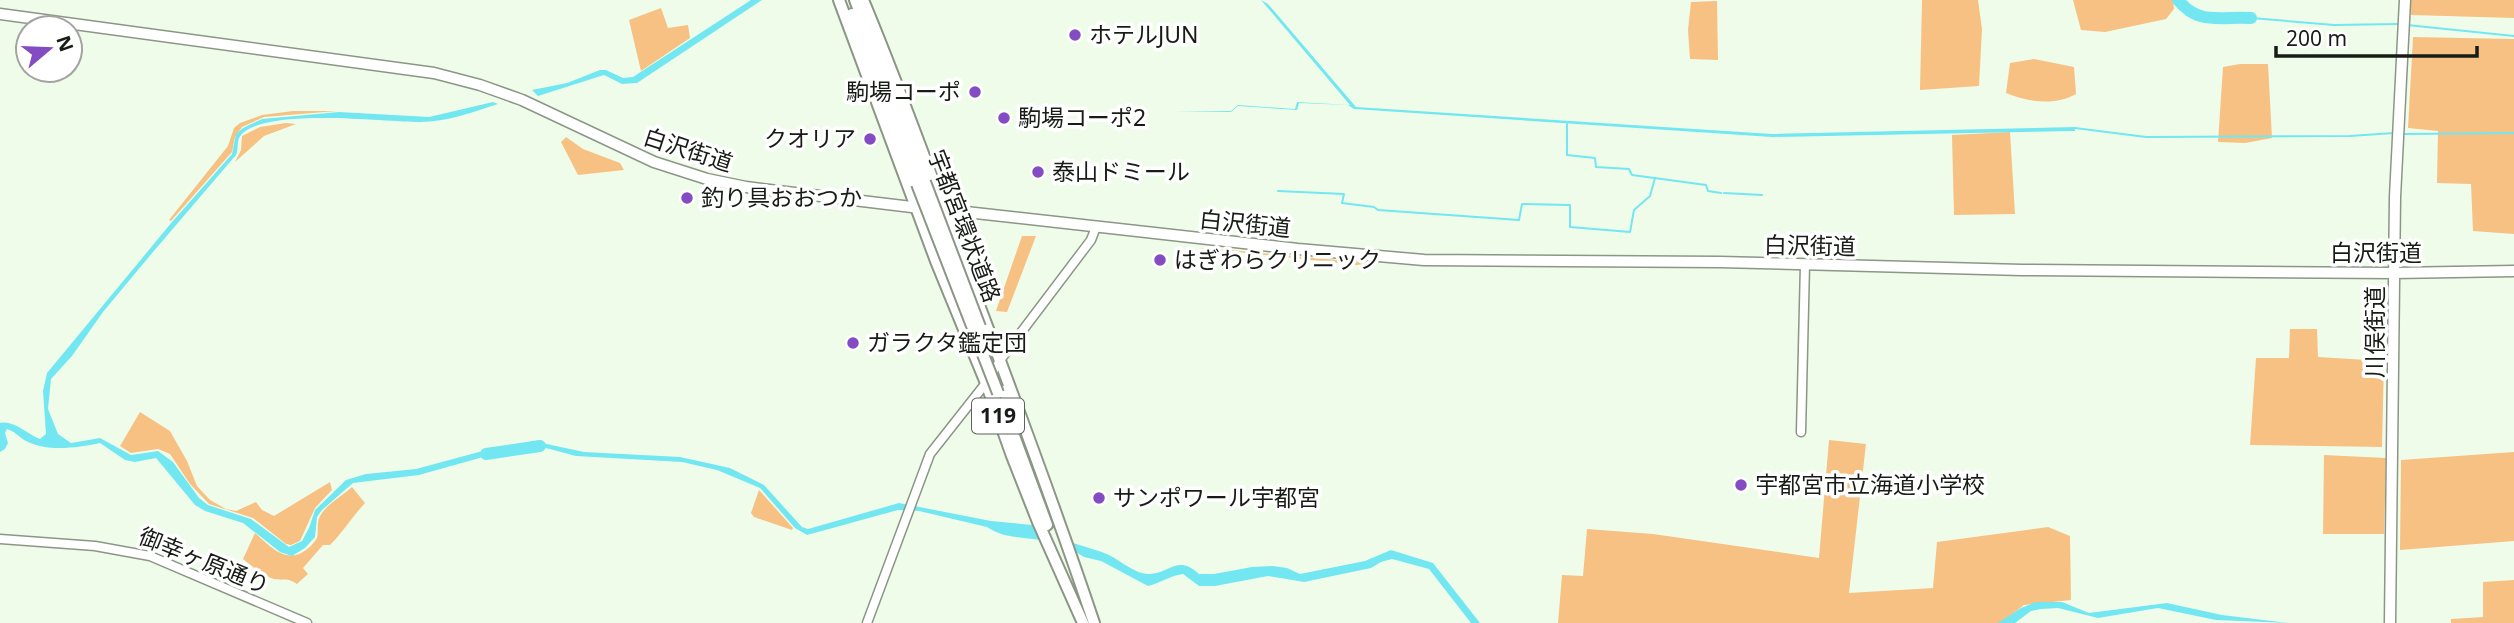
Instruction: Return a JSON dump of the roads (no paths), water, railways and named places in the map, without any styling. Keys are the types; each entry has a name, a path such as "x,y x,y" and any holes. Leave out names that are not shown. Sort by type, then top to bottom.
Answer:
{"highway":[{"name":"119","path":"839,0 1038,522 1084,623"},
{"name":"宇都宮環状道路","path":"846,0 921,183"},
{"name":"宇都宮環状道路","path":"855,0 1001,392 1094,623"},
{"name":"119","path":"863,0 1001,359 1094,623"},
{"name":"宇都宮環状道路","path":"1001,392 1084,623"}],"main road":[{"name":"川俣街道","path":"2390,623 2395,197 2405,0"},
{"name":"白沢街道","path":"0,14 434,73 522,100 654,162 698,177 746,187 1332,253 1424,260 1805,264 2022,270 2394,273 2514,271"}],"street":[{"path":"867,623 930,454 986,383 1001,359 1091,240 1096,228"},
{"path":"1801,432 1805,264"},
{"name":"御幸ヶ原通り","path":"0,539 95,546 150,556 307,623"}],"water":[{"path":"751,0 762,0 637,83 622,84 604,75 538,96 532,90 567,83 600,70 623,78 633,77"},
{"path":"1261,0 1268,4 1356,107 1772,134 2075,127 2075,131 1772,137 1354,109 1348,105 1299,103 1297,110 1238,106 1231,112 1173,111 1231,111 1238,105 1295,109 1297,102 1350,105"},
{"path":"493,102 498,104 440,120 420,122 299,119 254,126 241,135 236,155 103,312 72,356 51,379 48,409 58,434 71,443 100,438 131,455 158,451 173,462 199,498 208,505 251,519 289,547 302,541 315,510 346,480 366,474 416,469 490,449 542,443 584,452 680,457 730,468 764,485 802,527 808,529 899,503 991,521 1033,525 1040,540 1006,535 987,527 919,511 898,510 807,535 795,528 760,488 717,470 682,462 576,456 542,447 512,449 419,475 353,483 322,510 317,517 315,537 305,548 292,556 280,552 243,523 205,511 195,505 156,458 135,462 125,460 100,443 43,447 26,441 7,429 5,433 8,443 0,452 0,423 15,425 40,439 46,434 43,391 47,373 232,154 236,134 243,128 262,119 339,112 429,117"},
{"path":"1073,543 1105,553 1133,570 1149,574 1185,565 1199,574 1273,566 1300,574 1365,561 1391,550 1433,563 1480,623 1471,623 1429,569 1392,559 1371,568 1304,582 1268,576 1215,586 1199,586 1183,574 1148,586 1101,561 1084,557 1074,551"},
{"path":"2036,602 2062,602 2089,613 2167,603 2222,615 2288,623 2216,620 2158,608 2098,618 2058,608 2031,611 2015,623 1998,623"}],"waterway":[{"path":"2178,0 2194,14 2202,17 2251,18"},
{"path":"2251,18 2334,25 2398,24"},
{"path":"2407,25 2514,36"},
{"path":"1567,124 1567,155 1595,158 1596,167 1629,169 1632,175 1706,185 1708,191 1721,193"},
{"path":"2075,128 2146,137 2350,136 2394,133"},
{"path":"2403,134 2514,133"},
{"path":"1278,191 1344,194 1342,203 1374,207 1378,210 1519,220 1522,204 1570,205 1570,227 1630,232 1634,210 1650,196 1655,178"},
{"path":"1724,193 1762,195"},
{"path":"486,454 540,446"}],"place":[{"name":"ホテルJUN","path":"1075,35"},
{"name":"駒場コーポ","path":"975,92"},
{"name":"駒場コーポ2","path":"1004,118"},
{"name":"クオリア","path":"870,139"},
{"name":"泰山ドミール","path":"1038,172"},
{"name":"釣り具おおつか","path":"687,198"},
{"name":"はぎわらクリニック","path":"1160,260"},
{"name":"ガラクタ鑑定団","path":"853,343"},
{"name":"宇都宮市立海道小学校","path":"1741,485"},
{"name":"サンポワール宇都宮","path":"1099,498"}]}
